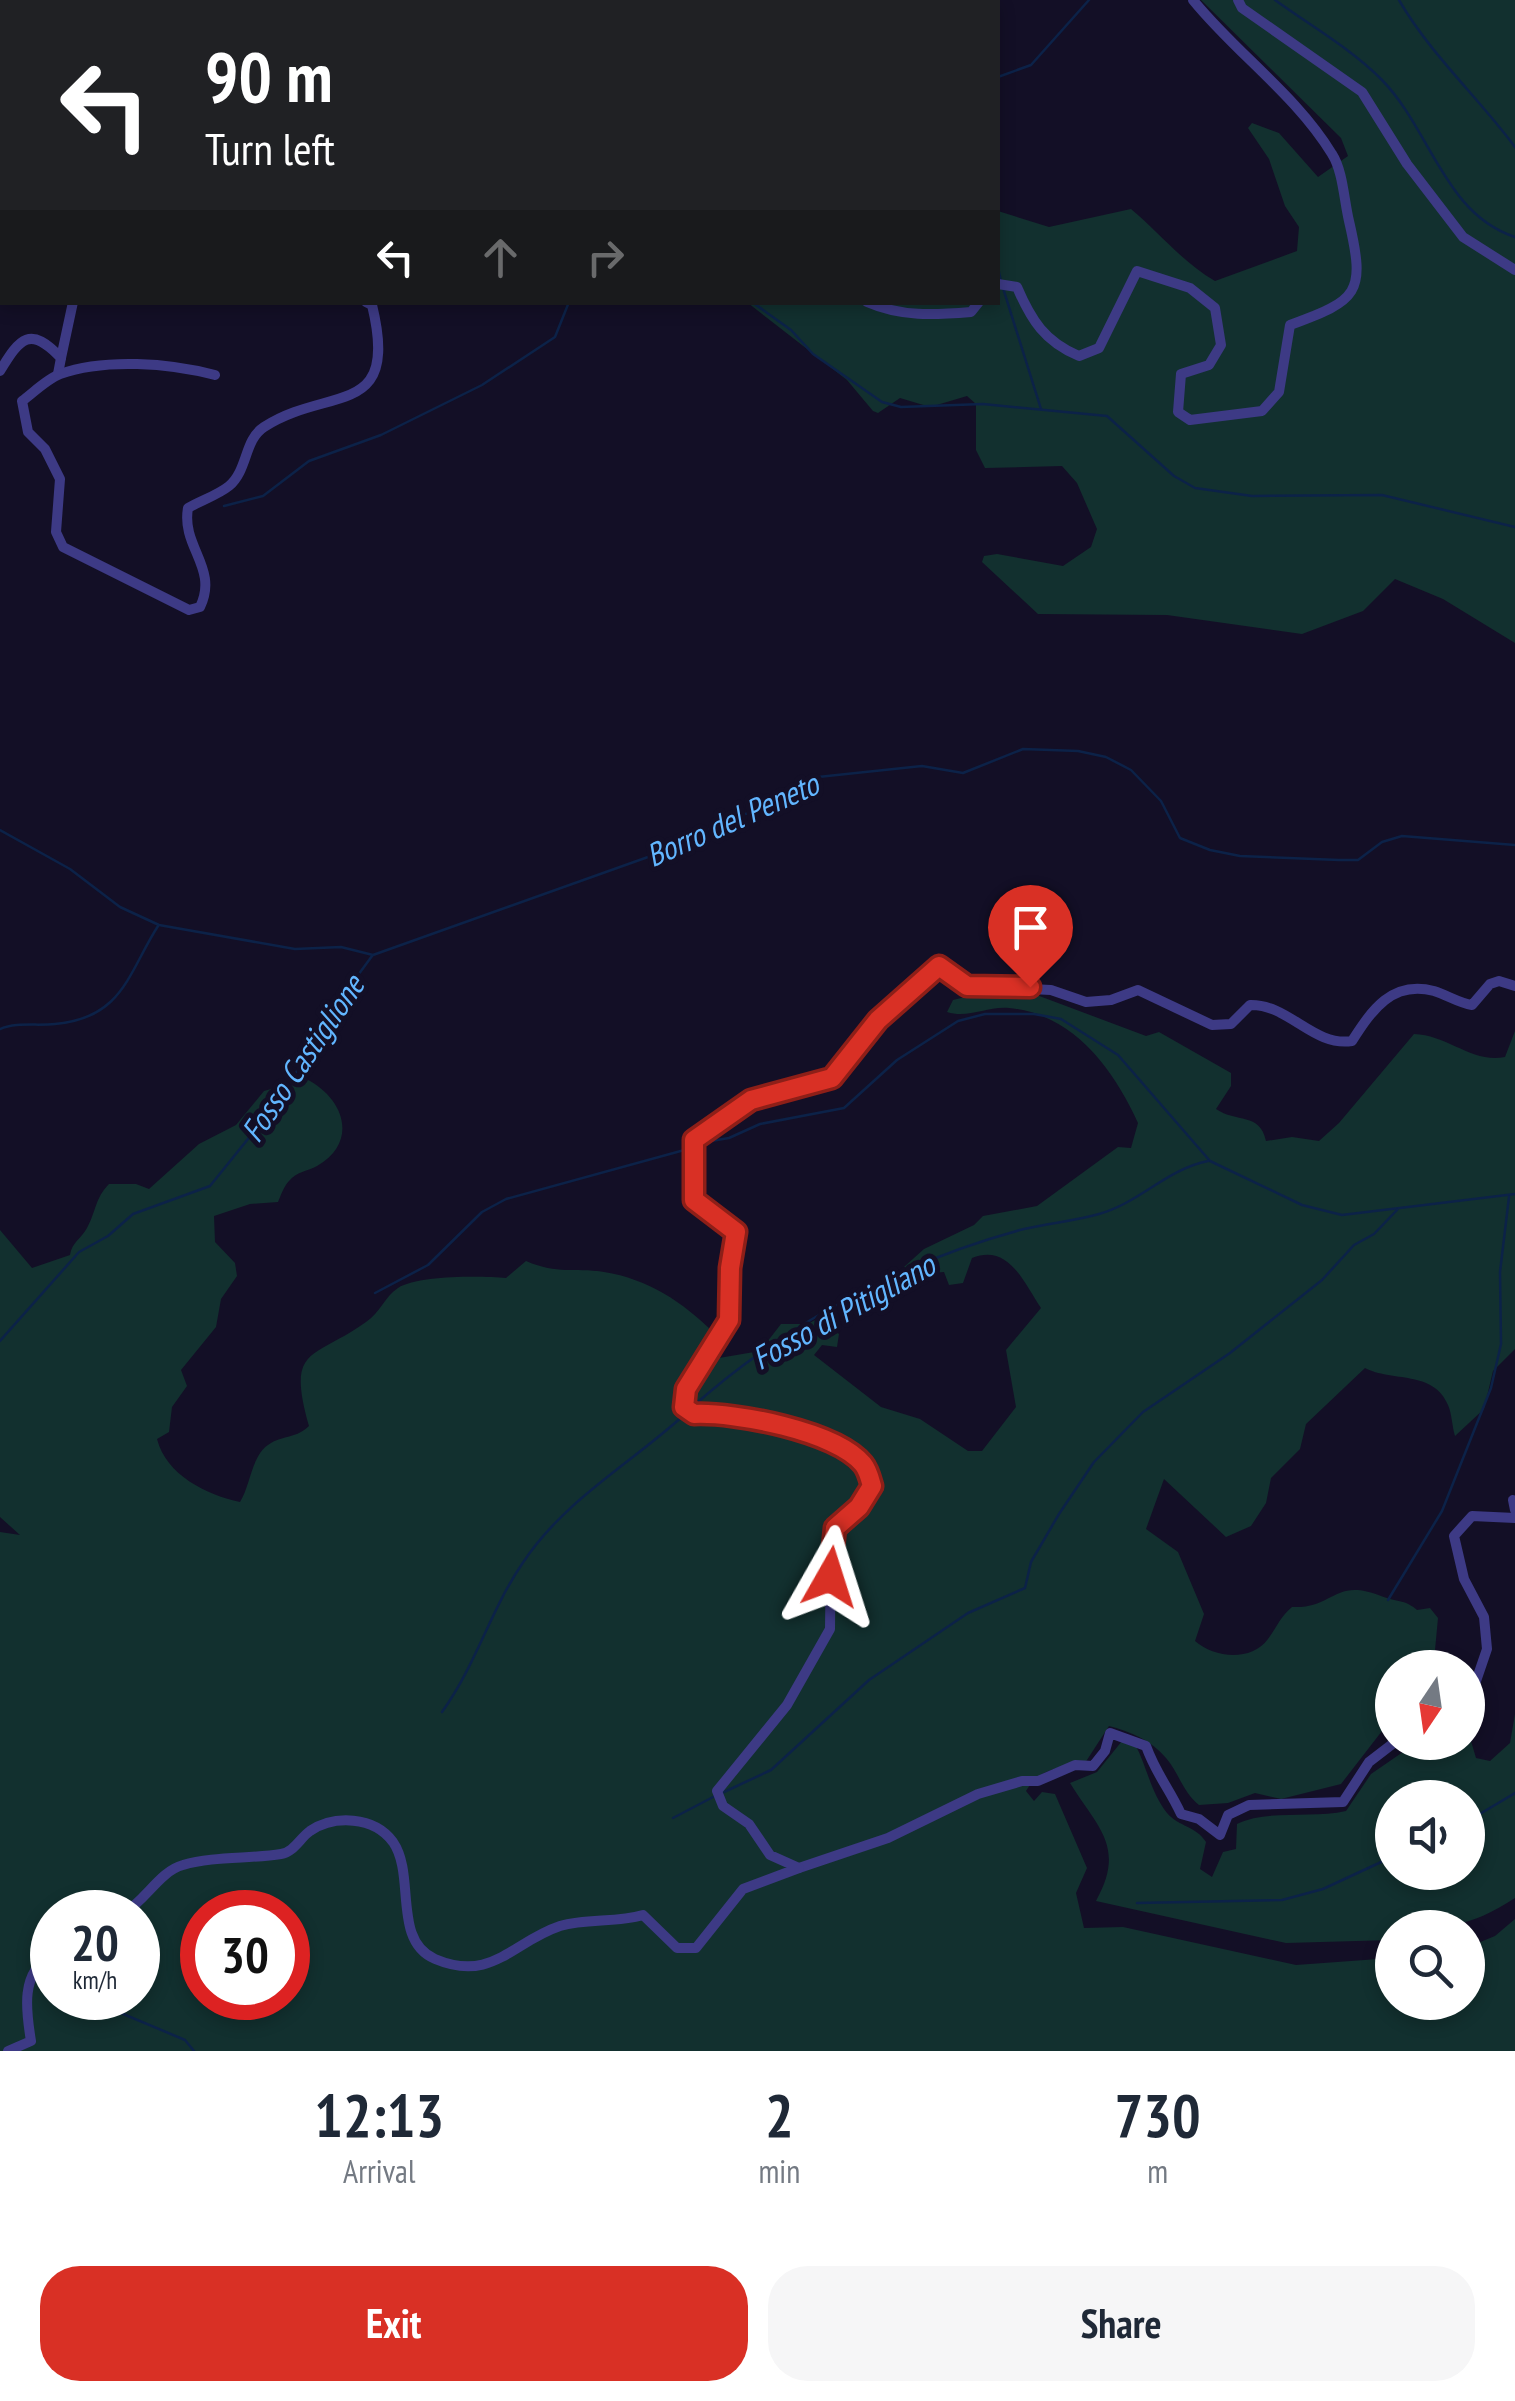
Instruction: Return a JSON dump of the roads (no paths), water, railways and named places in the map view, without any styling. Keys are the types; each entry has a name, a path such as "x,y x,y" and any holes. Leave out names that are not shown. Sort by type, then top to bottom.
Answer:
{"street":[{"path":"1000,284 1017,287 1030,316 1055,346 1078,356 1099,348 1136,272 1190,288 1214,308 1221,345 1210,365 1181,374 1178,412 1190,420 1262,411 1278,392 1290,326 1339,307 1357,284 1358,259 1335,157 1300,112 1193,0"},
{"path":"1238,0 1242,8 1362,92 1406,164 1462,236 1515,270"},
{"path":"58,374 73,305"},
{"path":"214,375 192,369 120,365 58,374 22,402 28,432 45,450 60,479 56,532 63,546 190,610 200,607 207,593 208,573 188,536 188,508 230,486 244,466 254,437 266,426 355,394 370,382 380,355 372,305"},
{"path":"874,305 918,315 971,312 977,305"},
{"path":"0,371 17,343 33,338 45,341 61,358"},
{"path":"799,1868 770,1856 749,1824 723,1806 717,1792 786,1705 824,1640 833,1606 830,1542 835,1528 859,1507 872,1486 865,1466 850,1452 787,1426 694,1414 684,1407 686,1389 729,1320 730,1268 736,1232 694,1200 694,1140 751,1100 832,1078 878,1020 939,966 967,986 1051,990 1086,1002 1112,1000 1138,990 1212,1025 1231,1024 1250,1004 1268,1006 1314,1033 1347,1042 1382,999 1392,994 1411,989 1433,991 1472,1005 1490,984 1499,980 1515,986"},
{"path":"1485,1655 1484,1617 1464,1579 1454,1536 1472,1516 1515,1509"},
{"path":"151,1890 182,1864 288,1853 314,1829 342,1819 366,1824 392,1841 417,1944 428,1956 460,1967 502,1960 559,1926 643,1915 677,1948 696,1948 743,1889 888,1838 978,1794 1022,1780 1038,1781 1075,1765 1093,1766 1105,1751 1110,1733 1146,1746 1159,1782 1170,1790 1181,1814 1199,1819 1220,1835 1228,1815 1249,1805 1342,1802 1375,1757"},
{"path":"8,2051 32,2041 25,1996 30,1985"}],"waterway":[{"path":"1000,76 1031,65 1089,0"},
{"path":"1275,0 1381,79 1413,121 1454,190 1491,226 1515,237"},
{"path":"1399,0 1425,39 1515,147"},
{"path":"1000,277 1001,281"},
{"path":"1003,288 1041,409"},
{"path":"224,506 263,496 309,461 381,435 482,385 555,337 568,305"},
{"path":"756,305 791,330 813,354 882,402 901,407 983,404 1107,416 1174,476 1195,488 1252,496 1382,495 1515,527"},
{"name":"Borro del Peneto","path":"0,830 70,869 120,907 159,925 295,949 341,947 373,955 676,847 732,817 772,808 818,777 922,766 963,773 1023,749 1078,751 1106,757 1131,770 1161,801 1180,838 1240,856 1358,860 1382,842 1402,836 1515,845"},
{"path":"0,1029 55,1024 96,1013 121,990 158,926"},
{"name":"Fosso Castiglione","path":"0,1341 79,1252 108,1236 133,1214 210,1186 285,1093 323,1023 372,956"},
{"path":"699,1143 729,1138 760,1124 844,1108 897,1060 958,1021 985,1014 1034,1014 1061,1019 1118,1055 1210,1161 1302,1205 1342,1215 1515,1194"},
{"path":"375,1293 428,1265 482,1212 506,1199 688,1149"},
{"name":"Fosso di Pitigliano","path":"690,1409 764,1350 890,1278 979,1242 1113,1209 1179,1171 1208,1161"},
{"path":"1388,1600 1442,1511 1491,1388 1501,1344 1500,1272 1509,1197"},
{"path":"722,1793 771,1770 869,1680 968,1613 1025,1588 1031,1562 1059,1514 1094,1462 1143,1412 1230,1353 1322,1280 1354,1245 1374,1234 1397,1210"},
{"name":"Fosso di Pitigliano","path":"442,1712 511,1582 539,1541 577,1502 684,1415"},
{"path":"1485,1811 1515,1793"},
{"path":"673,1818 715,1796"},
{"path":"1137,1903 1282,1900 1323,1889 1375,1865"},
{"path":"138,2020 185,2040 194,2051"}]}
